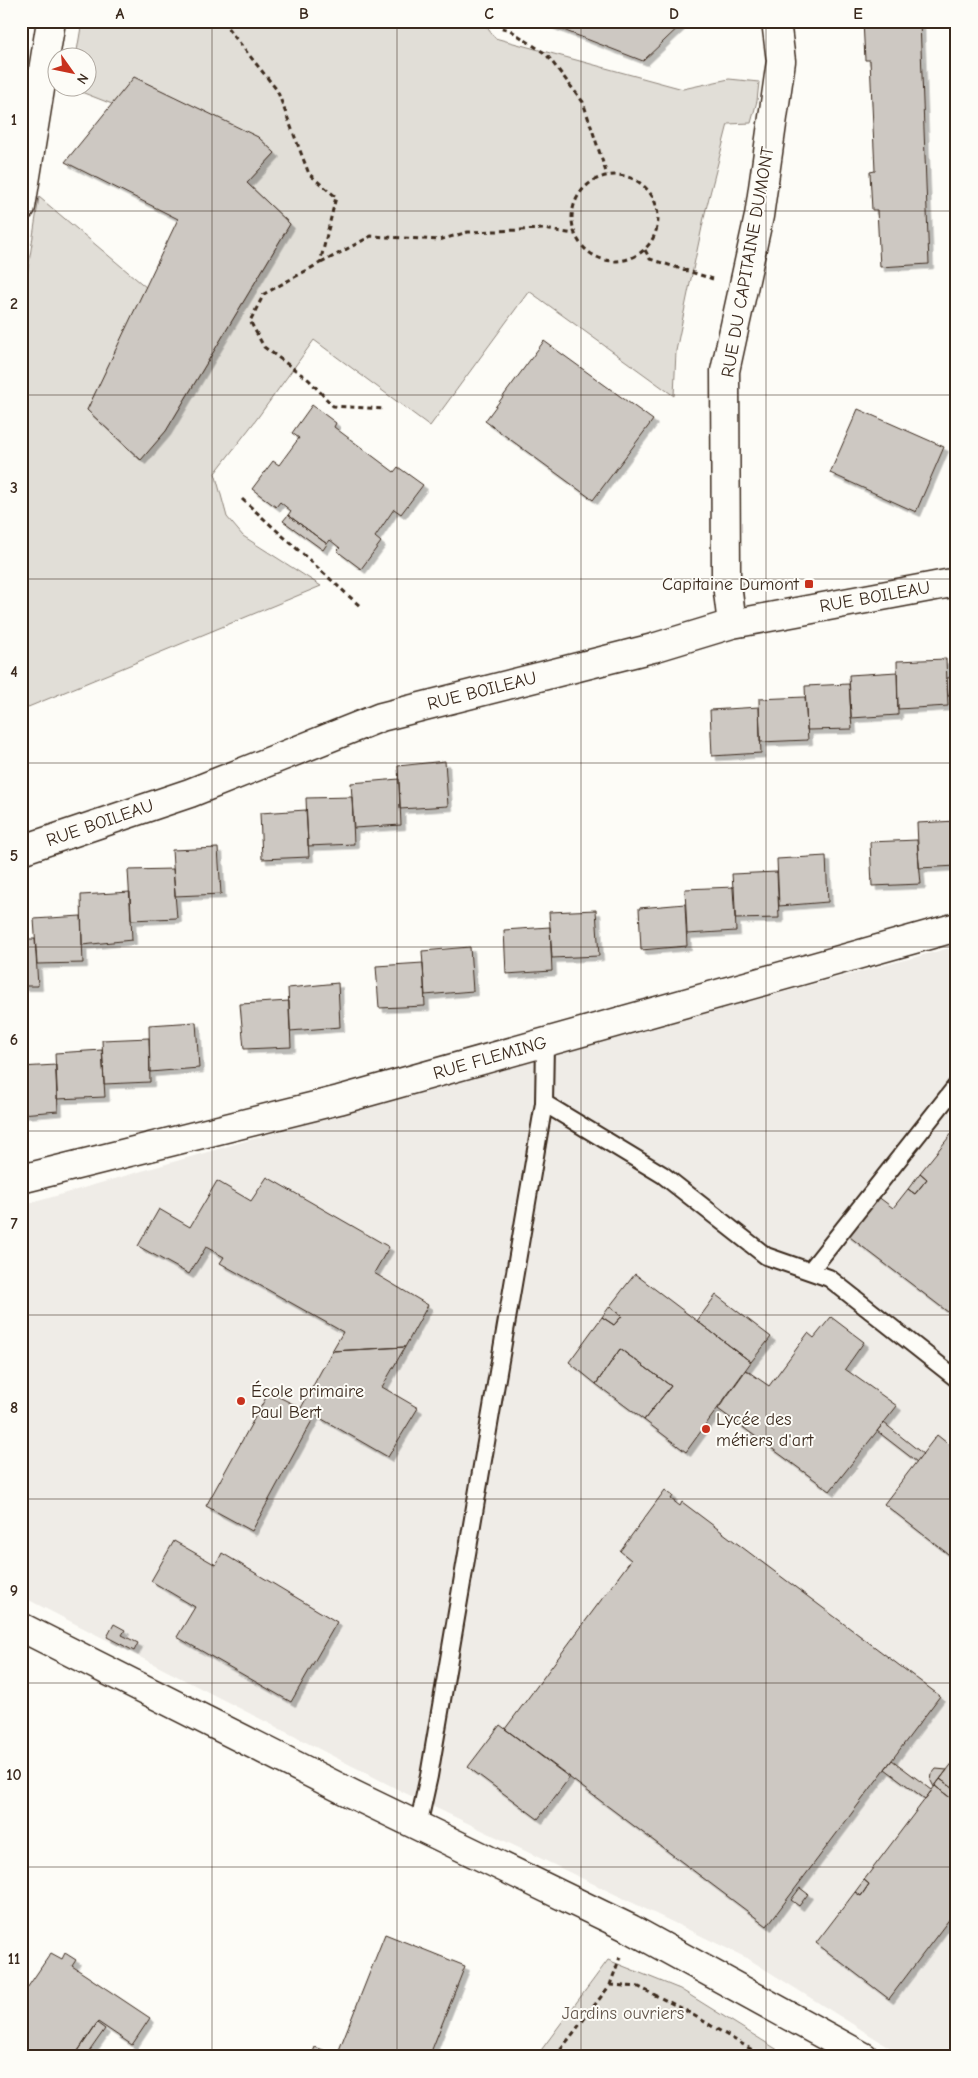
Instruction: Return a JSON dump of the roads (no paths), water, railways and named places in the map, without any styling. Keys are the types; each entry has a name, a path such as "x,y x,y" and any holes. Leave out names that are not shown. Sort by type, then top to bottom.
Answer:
{"street":[{"path":"21,207 52,21"},
{"name":"RUE DU CAPITAINE DUMONT","path":"732,624 726,566 725,371 759,216 781,61 776,21"},
{"name":"RUE BOILEAU","path":"21,850 190,793 382,717 653,648 732,624 957,582"},
{"name":"RUE FLEMING","path":"21,1179 340,1100 957,927"},
{"path":"21,1627 418,1826 631,1929 864,2057"}],"lane":[{"path":"418,1826 429,1776 544,1102 545,1043"},
{"path":"810,1271 957,1085"},
{"path":"544,1102 663,1175 766,1256 829,1278 957,1380"}],"place":[{"name":"Capitaine Dumont","path":"809,584"},
{"name":"École primaire Paul Bert","path":"241,1401"},
{"name":"Lycée des métiers d'art","path":"706,1429"}],"park label":[{"name":"Jardins ouvriers","path":"623,2013"}]}
